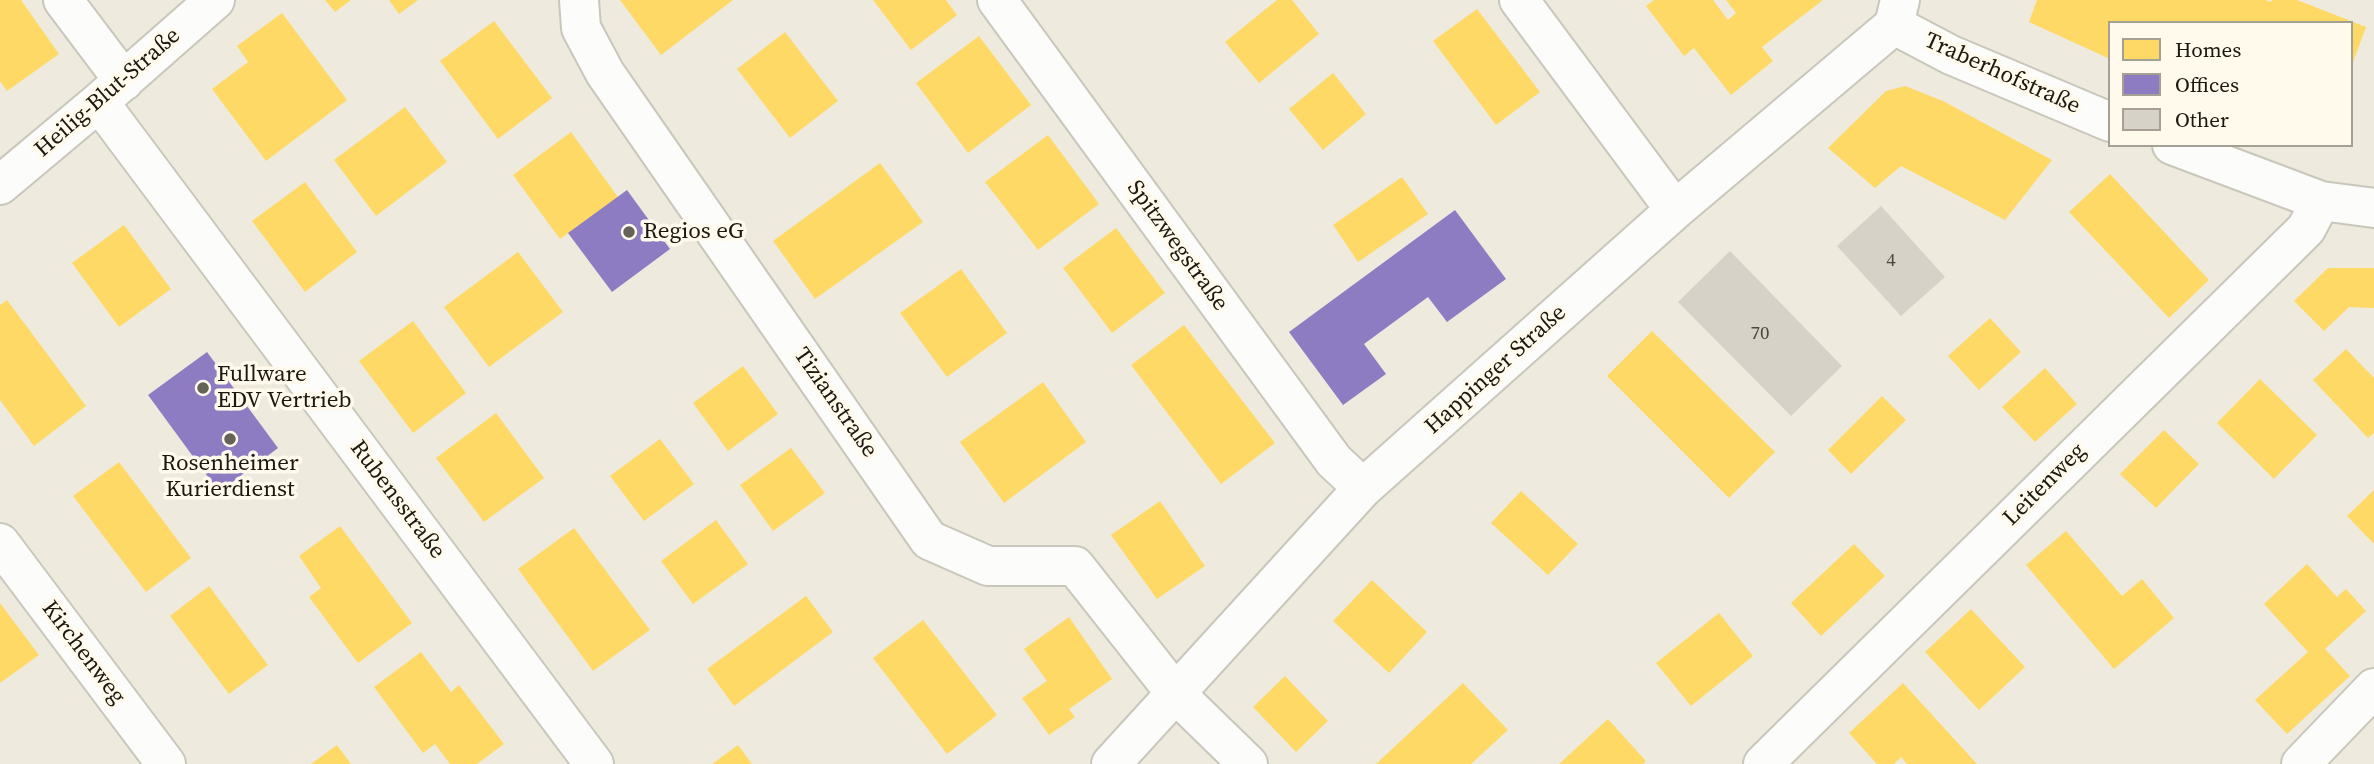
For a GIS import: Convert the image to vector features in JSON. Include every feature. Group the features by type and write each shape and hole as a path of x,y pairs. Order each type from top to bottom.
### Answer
{"street":[{"name":"Rubensstraße","path":"63,0 111,91 594,764"},
{"name":"Heilig-Blut-Straße","path":"0,185 215,0"},
{"name":"Tizianstraße","path":"579,0 581,28 605,73 929,540 988,566 1075,566 1176,694"},
{"name":"Spitzwegstraße","path":"997,0 1334,461 1363,488"},
{"path":"1519,0 1675,210"},
{"name":"Happinger Straße","path":"1111,764 1363,488 1897,12"},
{"name":"Traberhofstraße","path":"1897,12 1951,55 2108,121"},
{"path":"2177,147 2320,201 2374,208"},
{"name":"Leitenweg","path":"1763,764 2305,229 2320,201"},
{"name":"Kirchenweg","path":"0,543 166,764"},
{"path":"2301,764 2374,688"},
{"path":"1176,694 1248,764"}],"building: Homes":[{"path":"0,0 21,0 59,54 7,91 0,81"},
{"path":"325,0 351,0 335,12"},
{"path":"389,0 418,0 399,14"},
{"path":"620,0 733,0 661,55"},
{"path":"873,0 946,0 957,15 911,50"},
{"path":"1277,0 1292,0 1319,34 1259,83 1225,42"},
{"path":"1654,0 1713,0 1728,20 1736,13 1726,0 1823,0 1762,47 1773,61 1731,95 1694,48 1684,56 1646,6"},
{"path":"2037,0 2297,0 2351,21 2108,21 2108,58 2029,22"},
{"path":"1477,9 1540,92 1496,125 1433,41"},
{"path":"282,13 347,100 266,161 212,89 248,62 237,46"},
{"path":"494,21 552,98 498,139 440,61"},
{"path":"2353,22 2366,27 2353,62"},
{"path":"785,32 838,101 790,138 737,69"},
{"path":"979,36 1031,105 968,153 916,83"},
{"path":"1333,73 1366,114 1323,150 1289,109"},
{"path":"1905,86 1943,101 2052,160 2005,220 1901,166 1875,188 1828,148 1886,91"},
{"path":"405,107 447,162 376,216 334,160"},
{"path":"571,132 618,197 560,239 513,175"},
{"path":"1048,135 1099,204 1038,250 985,182"},
{"path":"880,163 923,222 815,299 773,241"},
{"path":"2110,174 2209,280 2169,318 2069,212"},
{"path":"1402,177 1428,214 1358,262 1333,225"},
{"path":"305,182 357,252 305,292 252,221"},
{"path":"124,225 171,289 119,327 72,263"},
{"path":"1116,228 1165,293 1112,333 1063,268"},
{"path":"518,252 563,312 489,367 444,307"},
{"path":"2328,268 2374,268 2374,308 2349,307 2324,331 2294,301"},
{"path":"961,269 1007,333 947,377 900,313"},
{"path":"7,300 86,406 34,446 0,400 0,305"},
{"path":"1990,318 2021,352 1979,390 1948,356"},
{"path":"413,321 466,393 413,433 359,361"},
{"path":"1184,325 1275,443 1221,484 1131,365"},
{"path":"1652,331 1775,452 1729,498 1607,376"},
{"path":"2346,349 2374,378 2374,433 2368,438 2313,380"},
{"path":"743,366 778,414 728,451 693,403"},
{"path":"2045,368 2077,404 2035,442 2002,407"},
{"path":"2260,379 2317,435 2274,479 2217,423"},
{"path":"1043,382 1086,442 1004,503 960,442"},
{"path":"1882,396 1906,420 1851,474 1828,450"},
{"path":"496,413 544,478 484,522 436,458"},
{"path":"2164,430 2199,464 2156,508 2120,474"},
{"path":"660,439 694,484 644,521 610,476"},
{"path":"791,448 825,493 773,531 740,485"},
{"path":"119,462 191,558 146,592 73,496"},
{"path":"2374,490 2374,544 2347,516"},
{"path":"1521,491 1578,544 1548,575 1491,523"},
{"path":"1160,501 1205,566 1157,599 1111,535"},
{"path":"716,520 748,564 693,604 661,561"},
{"path":"340,526 412,623 358,663 309,597 321,588 299,556"},
{"path":"574,528 650,630 593,671 518,569"},
{"path":"2066,531 2122,596 2142,579 2174,618 2114,669 2026,565"},
{"path":"1854,544 1885,576 1821,636 1791,603"},
{"path":"2307,564 2337,597 2346,589 2366,611 2325,649 2350,676 2287,734 2255,700 2308,652 2264,604"},
{"path":"1372,580 1427,632 1389,673 1333,621"},
{"path":"209,586 268,665 229,694 170,616"},
{"path":"806,596 833,632 734,706 707,669"},
{"path":"0,603 39,655 0,683"},
{"path":"1971,609 2025,667 1979,710 1925,652"},
{"path":"1719,613 1753,656 1691,706 1656,663"},
{"path":"1069,617 1112,679 1069,709 1075,717 1049,735 1022,698 1047,681 1024,649"},
{"path":"923,620 997,715 947,754 873,658"},
{"path":"421,652 451,692 459,685 504,744 477,764 450,764 435,744 423,753 374,687"},
{"path":"1285,676 1328,721 1296,752 1253,707"},
{"path":"1463,683 1508,730 1471,764 1376,764"},
{"path":"1903,683 1977,764 1907,764 1901,757 1894,764 1877,764 1849,733"},
{"path":"1608,719 1646,761 1643,764 1559,764"},
{"path":"337,745 351,764 311,764"},
{"path":"738,745 752,764 712,764"}],"building: Offices":[{"path":"627,190 670,249 612,292 568,233"},
{"path":"1455,210 1506,279 1447,322 1428,297 1364,344 1386,374 1343,405 1289,332"},
{"path":"207,352 278,448 219,492 148,395"}],"building: Other":[{"path":"1881,206 1945,277 1901,316 1837,246"},
{"path":"1730,251 1842,366 1791,416 1678,302"}],"place":[{"name":"Regios eG","path":"629,232"},
{"name":"Fullware EDV Vertrieb","path":"203,388"},
{"name":"Rosenheimer Kurierdienst","path":"230,439"}]}
